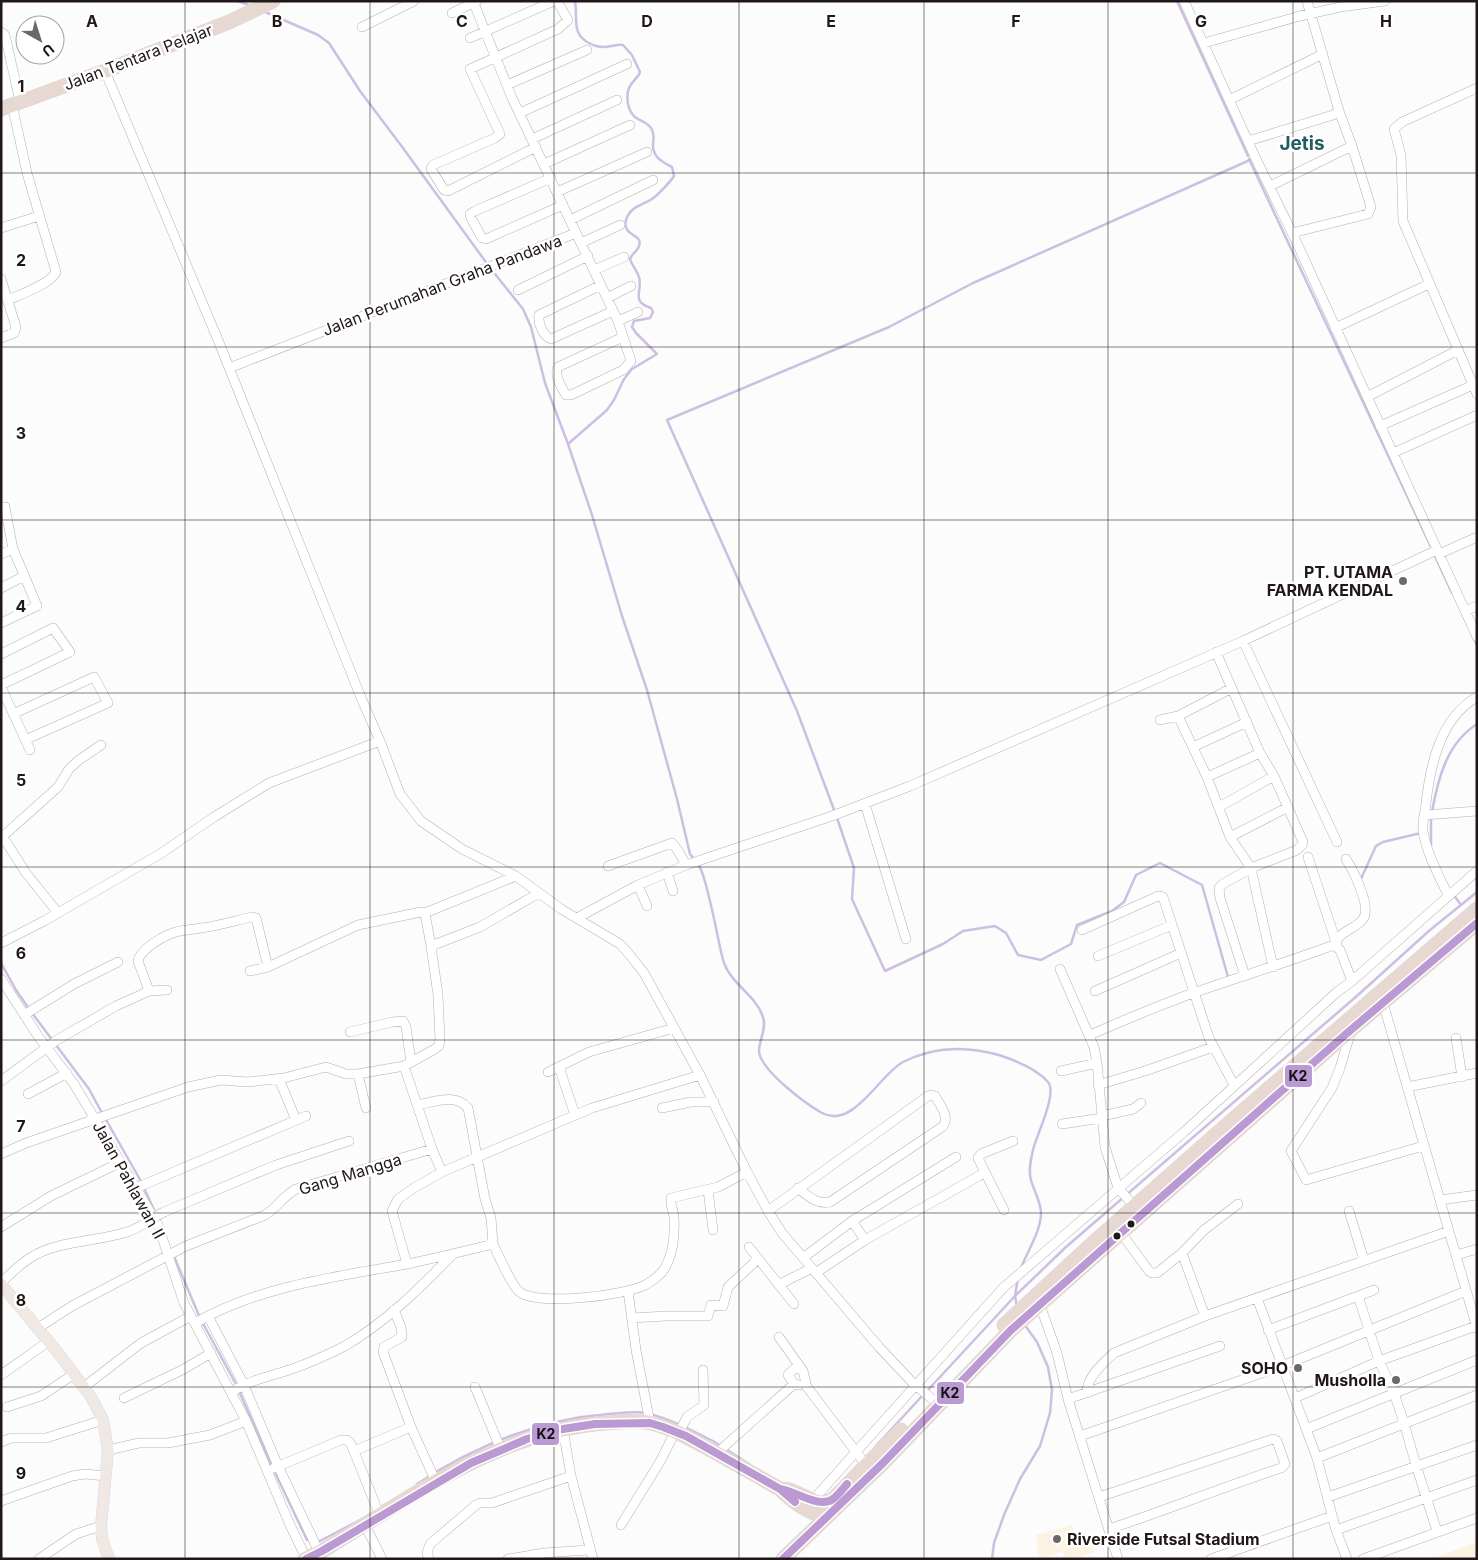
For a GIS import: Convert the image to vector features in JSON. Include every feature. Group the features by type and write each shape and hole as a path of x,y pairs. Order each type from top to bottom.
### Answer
{"highway":[{"name":"Jalan Tentara Pelajar","path":"11,105 105,71 269,3"},
{"path":"1035,1305 1133,1205 1477,909"},
{"path":"314,1554 364,1525 378,1512 433,1477 471,1463 499,1444 527,1439 563,1429 595,1424 649,1421 678,1432 719,1452 780,1488 790,1490 819,1503 832,1500 861,1458 925,1393 1121,1233 1383,1002 1477,923"},
{"path":"783,1559 883,1463 1010,1325"},
{"path":"780,1488 786,1496 811,1512 826,1517"}],"main road":[{"path":"1,1283 84,1387 103,1420 108,1450 100,1526 109,1559"}],"street":[{"path":"362,27 414,1"},
{"path":"470,38 555,1 568,20 558,29 470,69 500,134 495,138 433,165 431,169 444,190 448,191 617,100"},
{"path":"1184,1 1394,453 1477,637"},
{"path":"1292,233 1368,214 1371,207 1339,111 1307,1"},
{"path":"1204,43 1311,13 1385,1"},
{"path":"452,13 474,2 520,113 576,233"},
{"path":"1,32 5,35 11,105 27,173 56,272 56,275 31,290 8,300"},
{"path":"508,85 587,50"},
{"path":"1229,100 1323,54"},
{"path":"520,113 627,64"},
{"path":"105,71 229,368 358,691 380,740 400,794 421,821 462,849 516,876 561,909 620,944 629,954 644,974 700,1075 747,1172 768,1212 782,1233 879,1347 925,1393"},
{"path":"1380,426 1475,389 1403,221 1401,155 1394,129 1402,122 1477,88"},
{"path":"1248,141 1333,115 1339,111"},
{"path":"544,164 630,125"},
{"path":"1270,186 1352,146"},
{"path":"557,192 647,152"},
{"path":"550,178 475,211 470,214 471,218 482,238 486,240 564,206"},
{"path":"570,220 653,180"},
{"path":"1,228 39,216"},
{"path":"581,243 620,225"},
{"name":"Jalan Perumahan Graha Pandawa","path":"229,368 576,233 618,321 631,361 619,372 571,395 566,395 556,372 558,367 623,337"},
{"path":"518,290 588,256"},
{"path":"594,270 624,257"},
{"path":"1,279 16,330 14,333 1,338"},
{"path":"1335,328 1429,284"},
{"path":"601,285 539,315 540,324 545,336 551,340 613,311"},
{"path":"607,298 631,286"},
{"path":"618,321 638,312"},
{"path":"1367,397 1458,350"},
{"path":"1394,453 1477,416"},
{"path":"1,508 5,507 13,549 37,606 1,623"},
{"path":"577,918 638,885 693,862 865,804 910,786 1243,641 1438,552 1477,537"},
{"path":"1,554 13,549"},
{"path":"1,588 24,576"},
{"path":"1465,611 1477,606"},
{"path":"1,654 53,628 70,652 1,686 30,750"},
{"path":"1243,641 1337,842"},
{"path":"1216,652 1260,753 1274,776 1302,839 1302,845 1298,850 1251,868 1219,888 1245,976"},
{"path":"13,714 94,677 108,703 25,740"},
{"path":"1160,720 1178,716 1232,688"},
{"path":"1451,892 1428,855 1423,828 1433,761 1442,739 1458,712 1477,697"},
{"path":"1178,716 1206,776 1230,837 1251,868 1273,967"},
{"path":"1193,747 1247,722"},
{"path":"1,943 58,913 160,854 214,817 268,784 380,740"},
{"path":"58,913 26,873 2,837 58,787 69,769 101,745"},
{"path":"1206,776 1260,753"},
{"path":"1219,807 1274,776"},
{"path":"865,804 906,939"},
{"path":"1230,837 1288,807"},
{"path":"1426,814 1477,811"},
{"path":"608,866 672,843 693,862"},
{"path":"1308,857 1352,981"},
{"path":"1338,946 1340,936 1365,916 1364,901 1356,875 1346,859"},
{"path":"812,1501 861,1458 925,1393 1013,1279 1119,1190 1337,992 1477,871"},
{"path":"668,872 673,891"},
{"path":"250,971 268,967 358,925 421,912 425,913 516,876"},
{"path":"638,885 647,906"},
{"path":"430,946 480,927 539,893"},
{"path":"1082,930 1161,896 1164,900 1213,1047 1234,1085"},
{"path":"1,1154 26,1143 188,1087 221,1080 248,1082 279,1079 326,1067 346,1074 358,1074 407,1064 435,1049 439,1046 440,1040 438,995 425,913"},
{"path":"149,991 138,961 139,958 162,938 177,931 203,928 251,917 256,918 268,967"},
{"path":"1098,956 1172,924"},
{"path":"1090,1035 1194,993 1331,946 1338,946"},
{"path":"1095,991 1181,953"},
{"path":"26,1014 74,984 118,962"},
{"path":"1060,969 1090,1035 1097,1063 1105,1147 1119,1190 1133,1205"},
{"name":"Jalan Pahlawan II","path":"1,979 26,1014 52,1044 67,1073 137,1188 162,1236 184,1303 199,1319 211,1353 238,1389 246,1421 273,1468 286,1516 314,1554"},
{"path":"1,1081 52,1044 116,1006 149,991 167,990"},
{"path":"1295,1398 1379,1361 1476,1327 1474,1311 1466,1291 1423,1146 1383,1002"},
{"path":"350,1032 403,1021 406,1027 407,1064 432,1149 442,1172"},
{"path":"548,1072 589,1052 674,1028"},
{"path":"1352,1029 1332,1088 1291,1151 1306,1180 1423,1146"},
{"path":"1456,1038 1462,1077"},
{"path":"1098,1085 1213,1047"},
{"path":"1061,1071 1097,1063"},
{"path":"559,1067 575,1115"},
{"path":"28,1094 67,1073"},
{"path":"1407,1088 1477,1073"},
{"path":"358,1074 366,1108"},
{"path":"407,1264 394,1218 394,1206 398,1199 414,1188 442,1172 592,1108 700,1075"},
{"path":"279,1079 296,1120"},
{"path":"768,1212 798,1188 928,1096 934,1096 945,1114 946,1121 942,1127 830,1202 821,1203 815,1201 798,1188"},
{"path":"418,1105 450,1099 459,1100 468,1108 485,1199 491,1218 493,1244 520,1292 531,1297 557,1300 628,1291 644,1285 656,1278 664,1268 671,1253 675,1232 671,1198 718,1187 747,1172"},
{"path":"662,1108 691,1102 714,1102"},
{"path":"1062,1124 1102,1117 1133,1108 1141,1103"},
{"path":"137,1188 306,1116"},
{"path":"1,1283 31,1257 67,1244 125,1233 136,1229 164,1212 276,1165 349,1141"},
{"path":"1004,1210 978,1160 979,1156 1013,1142"},
{"name":"Gang Mangga","path":"38,1328 72,1306 186,1246 265,1215 288,1193 296,1189 432,1149"},
{"path":"803,1258 852,1221 956,1157"},
{"path":"1,1227 51,1196 121,1162"},
{"path":"784,1282 815,1270 984,1173"},
{"path":"708,1190 713,1230"},
{"path":"1440,1200 1477,1195"},
{"path":"1121,1233 1152,1274 1161,1270 1182,1253 1204,1230 1238,1204"},
{"path":"1349,1211 1364,1260"},
{"path":"852,1221 865,1240"},
{"path":"1087,1393 1088,1383 1105,1361 1114,1353 1205,1316 1449,1231"},
{"path":"84,1387 141,1343 264,1293 407,1264 493,1244"},
{"path":"749,1247 794,1304"},
{"path":"1456,1255 1477,1249"},
{"path":"1182,1253 1205,1316"},
{"path":"238,1389 262,1378 294,1368 344,1346 412,1296 452,1254"},
{"path":"632,1318 708,1316 711,1305 722,1306 728,1287 758,1259"},
{"path":"1268,1330 1374,1290"},
{"path":"628,1291 649,1421"},
{"path":"1080,1436 1282,1366 1466,1291"},
{"path":"1358,1296 1379,1361 1394,1393 1438,1531"},
{"path":"1257,1298 1317,1458 1336,1530 1347,1559"},
{"path":"1035,1305 1057,1353 1068,1399 1118,1559"},
{"path":"394,1310 401,1327 402,1337 384,1347 383,1352 411,1427 433,1477"},
{"path":"199,1319 238,1389 314,1554"},
{"path":"779,1336 800,1368 804,1371 807,1387 861,1458"},
{"path":"1,1374 49,1341"},
{"path":"1068,1399 1220,1346"},
{"path":"124,1398 184,1370 211,1353"},
{"path":"1306,1429 1477,1360"},
{"path":"800,1368 794,1369 788,1375 794,1384 807,1387"},
{"path":"621,1525 687,1417 704,1405 703,1370"},
{"path":"7,1407 41,1396 74,1374"},
{"path":"719,1452 794,1384"},
{"path":"475,1387 499,1444"},
{"path":"1317,1458 1477,1395"},
{"path":"1,1442 11,1438 46,1438 103,1420"},
{"path":"108,1450 139,1443 168,1443 210,1435 246,1421"},
{"path":"354,1451 411,1427"},
{"path":"508,1559 544,1553 591,1554 563,1429"},
{"path":"273,1468 344,1439 349,1442 354,1451 378,1512"},
{"path":"1099,1497 1273,1439 1277,1441 1283,1457 1285,1464 1281,1468 1231,1484 1179,1505 1109,1529"},
{"path":"1328,1497 1477,1445"},
{"path":"1,1501 72,1476 85,1474 106,1476"},
{"path":"429,1559 427,1553 430,1544 476,1505 492,1503 572,1476"},
{"path":"1336,1530 1477,1480"},
{"path":"1211,1559 1332,1516"},
{"path":"1363,1559 1477,1518"},
{"path":"364,1525 382,1559"},
{"path":"39,1559 76,1534 100,1526"}],"shaded area":[{"name":"Riverside Futsal Stadium","path":"1072,1525 1079,1544 1092,1543 1094,1552 1073,1559 1066,1559 1062,1552 1039,1559 1036,1535"},
{"path":"1477,1542 1477,1559 1432,1559"}],"waterway":[{"path":"238,1 251,6"},
{"path":"568,444 607,410 624,379 632,369 657,354 632,327 634,321 650,318 653,312 651,308 639,299 639,277 630,259 640,242 629,232 625,223 632,210 655,197 674,176 672,167 659,159 653,149 651,127 635,117 629,107 627,99 629,88 640,72 632,55 623,45 598,47 583,39 577,30 575,1"},
{"path":"1177,1 1248,156"},
{"path":"263,11 318,35 329,43 360,91 488,265"},
{"path":"1249,159 1432,549"},
{"path":"1231,977 1228,977 1202,885 1160,863 1136,875 1124,902 1112,911 1077,925 1071,944 1041,960 1018,955 1006,933 995,926 963,931 943,944 885,971 852,899 854,868 797,711 667,420 889,327 973,283 1250,160"},
{"path":"491,269 523,309 531,327 545,383 592,515 622,616 647,690 690,854 695,860"},
{"path":"1434,554 1452,593"},
{"path":"1474,639 1477,645"},
{"path":"1432,812 1441,774 1451,751 1458,741 1477,724"},
{"path":"1431,817 1431,846"},
{"path":"1360,881 1376,846 1383,842 1421,833"},
{"path":"698,864 706,885 724,963 732,978 755,1002 763,1017 764,1025 759,1047 761,1059 775,1077 815,1109 833,1116 844,1114 865,1098 894,1068 915,1057 939,1050 963,1049 999,1055 1032,1070 1048,1082 1050,1088 1048,1105 1033,1150 1030,1168 1030,1176 1038,1200 1041,1219 1037,1233 1021,1268"},
{"path":"927,1391 1015,1296 1066,1247 1358,995 1430,930 1477,892"},
{"path":"1453,894 1461,905"},
{"path":"1,963 29,1009"},
{"path":"32,1013 89,1089 102,1113"},
{"path":"105,1118 142,1183"},
{"path":"144,1188 154,1210"},
{"path":"173,1254 200,1318 237,1386"},
{"path":"1017,1307 1015,1296 1018,1278"},
{"path":"992,1559 994,1543 1004,1515 1020,1479 1040,1446 1050,1413 1052,1390 1048,1367 1037,1342 1024,1324"},
{"path":"239,1391 307,1540"},
{"path":"876,1446 923,1395"},
{"path":"417,1484 485,1446 533,1428 558,1422 583,1417 638,1412 664,1418 680,1425"},
{"path":"685,1427 713,1441 749,1464"},
{"path":"318,1542 362,1519"}],"transit line":[{"name":"K2","path":"783,1559 883,1463 1011,1330 1346,1034 1477,923"},
{"name":"K2","path":"306,1559 471,1463 527,1439 563,1429 595,1424 650,1423 663,1427 686,1436 780,1489 795,1502"},
{"name":"K2","path":"780,1489 814,1501 827,1502 833,1499 847,1484"}],"place":[{"name":"PT. UTAMA FARMA KENDAL","path":"1403,581"},
{"name":"SOHO","path":"1298,1368"},
{"name":"Musholla","path":"1396,1380"},
{"name":"Riverside Futsal Stadium","path":"1057,1539"}],"district":[{"name":"Jetis","path":"1302,143"}]}
